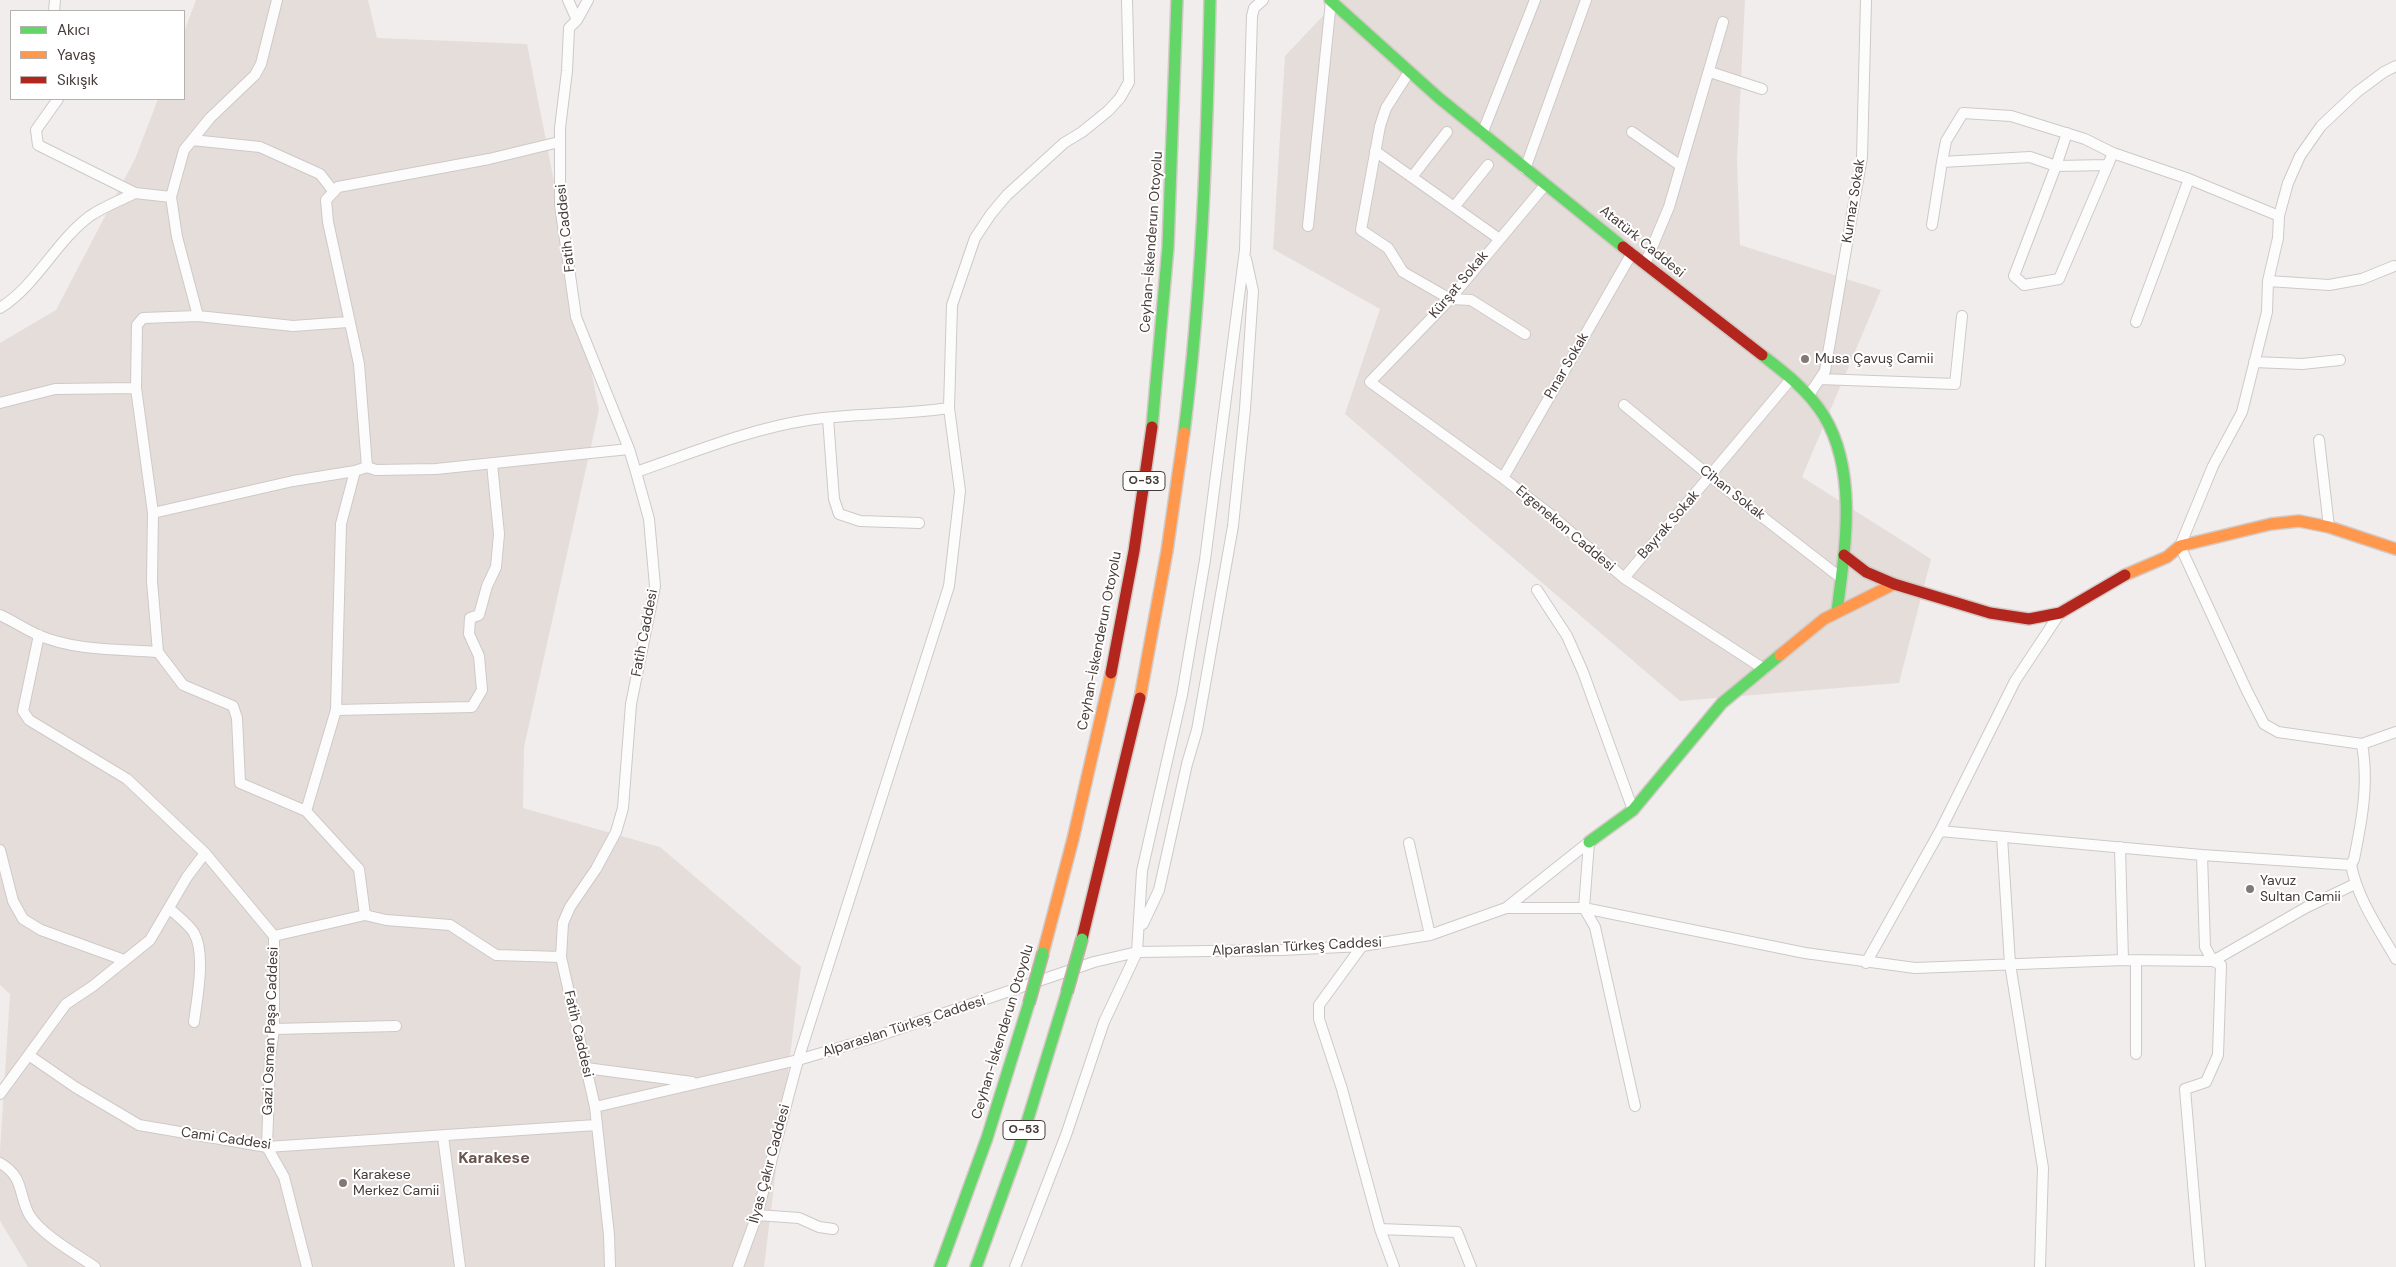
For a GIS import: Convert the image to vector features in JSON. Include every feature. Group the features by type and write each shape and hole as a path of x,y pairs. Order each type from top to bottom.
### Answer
{"main road":[{"name":"Ceyhan-İskenderun Otoyolu","path":"940,1267 987,1138 1043,953 1074,841 1095,749 1123,609 1143,492 1158,362 1170,223 1177,0"},
{"name":"O-53","path":"976,1267 1019,1148 1082,939 1127,756 1156,615 1176,497 1191,365 1203,225 1210,0"},
{"name":"Atatürk Caddesi","path":"1330,0 1409,72 1482,134 1644,264 1792,379 1809,395 1825,417 1836,439 1843,464 1844,556 1837,611"},
{"path":"1844,556 1866,572 1894,584 1990,613 2029,619 2060,613 2117,578 2167,557 2180,546 2271,524 2300,521 2329,527 2396,549"},
{"path":"1589,842 1633,810 1722,703 1837,611 1894,584"}],"street":[{"path":"198,316 177,237 171,197 184,150 210,118 255,76 261,64 277,0"},
{"path":"568,0 577,20"},
{"name":"Fatih Caddesi","path":"588,0 577,20 569,28 567,71 559,142 560,205 576,316 629,449 636,472 649,520 655,586 631,704 623,808 612,839 596,869 566,915 560,941 560,957 595,1107 609,1235 610,1267"},
{"name":"İlyas Çakır Caddesi","path":"738,1267 757,1215 798,1060 949,586 960,491 949,408 952,305 975,238 1006,195 1064,143 1082,132 1108,111 1120,98 1128,82 1127,0"},
{"path":"1015,1267 1066,1134 1104,1022 1137,952 1142,871 1182,695 1205,560 1245,250 1252,16 1254,8 1263,0"},
{"path":"1308,226 1330,0"},
{"path":"1482,134 1535,0"},
{"path":"1525,169 1586,0"},
{"name":"Kurnaz Sokak","path":"1809,395 1825,371 1862,158 1866,0"},
{"path":"1644,264 1669,207 1710,72 1723,22"},
{"path":"2396,66 2384,72 2357,92 2321,126 2300,156 2288,184 2279,216 2278,238 2268,281 2266,312 2242,412 2213,466 2180,546 2246,691 2264,724 2278,732 2362,744 2396,732"},
{"path":"1409,72 1386,108 1380,126 1361,230 1388,248 1403,272 1450,299 1471,300 1525,334"},
{"path":"1710,72 1762,89"},
{"path":"57,100 36,130 38,145 135,193 171,197"},
{"path":"1932,225 1946,141 1963,113 2011,116 2067,133 2085,139 2113,153 2189,179 2279,216"},
{"path":"1412,177 1447,132"},
{"path":"1632,132 1681,166"},
{"path":"2067,133 2014,276 2024,285 2059,279 2113,153"},
{"path":"192,140 260,147 320,174 334,192"},
{"path":"367,467 358,364 328,222 326,200 338,187 479,161 559,142"},
{"path":"1376,150 1498,238"},
{"path":"1942,162 2030,157 2056,166 2108,165"},
{"path":"1454,207 1488,166"},
{"path":"2136,322 2189,179"},
{"name":"Kürşat Sokak","path":"1370,382 1450,299 1498,238 1546,184"},
{"path":"0,308 24,290 68,238 90,216 135,193"},
{"path":"1139,932 1159,890 1187,764 1197,730 1231,535 1245,409 1253,290 1245,250"},
{"name":"Pınar Sokak","path":"1502,478 1632,253"},
{"path":"2268,281 2330,285 2362,279 2394,266"},
{"path":"348,322 293,326 198,316 143,318 137,325 136,388 153,513 152,581 158,652 184,685 233,706 238,718 240,783 306,811 359,869 365,915"},
{"path":"1820,379 1955,384 1962,316"},
{"path":"2254,362 2302,364 2340,360"},
{"name":"Bayrak Sokak","path":"1624,578 1792,379"},
{"name":"Ergenekon Caddesi","path":"1370,382 1551,515 1624,578 1764,669"},
{"path":"0,404 55,389 136,388"},
{"name":"Cihan Sokak","path":"1624,405 1711,477 1841,578"},
{"path":"636,472 742,436 807,420 949,408"},
{"path":"828,418 834,499 839,514 860,521 919,523"},
{"path":"2319,440 2329,527"},
{"path":"153,513 293,481 355,471 367,467 376,470 436,470 629,449"},
{"path":"336,710 472,707 482,690 480,656 469,634 470,618 479,614 487,586 496,567 499,534 492,464"},
{"path":"306,811 336,710 341,524 355,471"},
{"path":"1537,590 1566,636 1583,672 1633,810"},
{"path":"1866,963 1940,832 2016,680 2060,613"},
{"path":"0,615 39,635 102,650 158,652"},
{"name":"Gazi Osman Paşa Caddesi","path":"39,635 23,711 29,720 127,780 205,853 274,936 274,1029 270,1058 267,1147"},
{"path":"2362,744 2366,765 2363,811 2354,859 2351,865 2355,884 2363,902 2396,959"},
{"path":"1940,832 2351,865"},
{"path":"2002,837 2010,964 2042,1168 2040,1267"},
{"path":"1506,908 1589,842"},
{"path":"1589,842 1584,908 1595,926 1635,1106"},
{"path":"1409,843 1430,935"},
{"path":"2120,847 2123,960"},
{"path":"0,850 13,901 23,919 41,930 124,960"},
{"path":"0,1094 30,1056 66,1004 94,986 150,940 187,877 205,853"},
{"path":"2200,1267 2185,1089 2206,1082 2218,1055 2221,965 2213,960 2205,947 2202,854"},
{"path":"1506,908 1584,908 1805,953 1866,963 1915,968 2123,960 2213,960 2307,906 2355,884"},
{"path":"169,908 194,932 198,944 200,967 194,1022"},
{"name":"Alparaslan Türkeş Caddesi","path":"595,1107 798,1060 872,1038 1094,962 1137,952 1282,950 1362,946 1430,935 1506,908"},
{"path":"274,936 365,915 386,920 450,925 496,955 560,957"},
{"path":"1362,946 1319,1005 1319,1019 1342,1090 1380,1230 1394,1267"},
{"path":"2136,961 2136,1054"},
{"path":"274,1029 396,1026"},
{"name":"Cami Caddesi","path":"30,1056 75,1087 139,1125 267,1147 596,1125"},
{"path":"586,1068 701,1083"},
{"path":"443,1136 460,1267"},
{"path":"267,1147 284,1177 307,1267"},
{"path":"0,1163 8,1167 20,1182 30,1215 52,1236 95,1267"},
{"path":"757,1215 799,1218 819,1227 833,1229"},
{"path":"1380,1230 1457,1232 1471,1267"}],"shaded area":[{"path":"196,0 368,0 377,38 527,44 599,410 524,747 523,808 660,847 801,967 764,1267 28,1267 0,1221 0,1151 10,994 0,985 0,343 56,310 135,159 158,100 185,100 185,29"},
{"path":"1338,0 1745,0 1737,161 1740,245 1881,290 1802,477 1931,559 1899,683 1680,701 1345,414 1380,309 1273,249 1285,56"}],"traffic: fast":[{"path":"1152,427 1168,247 1177,0"},
{"path":"1184,433 1203,217 1210,0"},
{"path":"1330,0 1439,98 1623,247"},
{"path":"1762,355 1811,398 1824,416 1835,438 1842,462 1846,512 1843,563 1837,611"},
{"path":"1589,842 1633,810 1722,703 1780,655"},
{"path":"1067,992 1082,939"},
{"path":"1029,1003 1043,953"},
{"path":"976,1267 1019,1148 1067,992"},
{"path":"940,1267 987,1138 1029,1003"}],"traffic: slow":[{"path":"1140,698 1167,551 1184,433"},
{"path":"2125,575 2167,557 2180,546 2271,524 2299,521 2329,527 2396,549"},
{"path":"1780,655 1824,619 1894,584"},
{"path":"1043,953 1073,839 1111,673"}],"traffic: jam":[{"path":"1623,247 1762,355"},
{"path":"1111,673 1134,551 1152,427"},
{"path":"1844,555 1866,572 1894,584 1990,613 2029,619 2060,613 2125,575"},
{"path":"1082,939 1140,698"}],"place":[{"name":"Musa Çavuş Camii","path":"1805,359"},
{"name":"Yavuz Sultan Camii","path":"2250,889"},
{"name":"Karakese Merkez Camii","path":"343,1183"}],"district":[{"name":"Karakese","path":"494,1159"}]}
